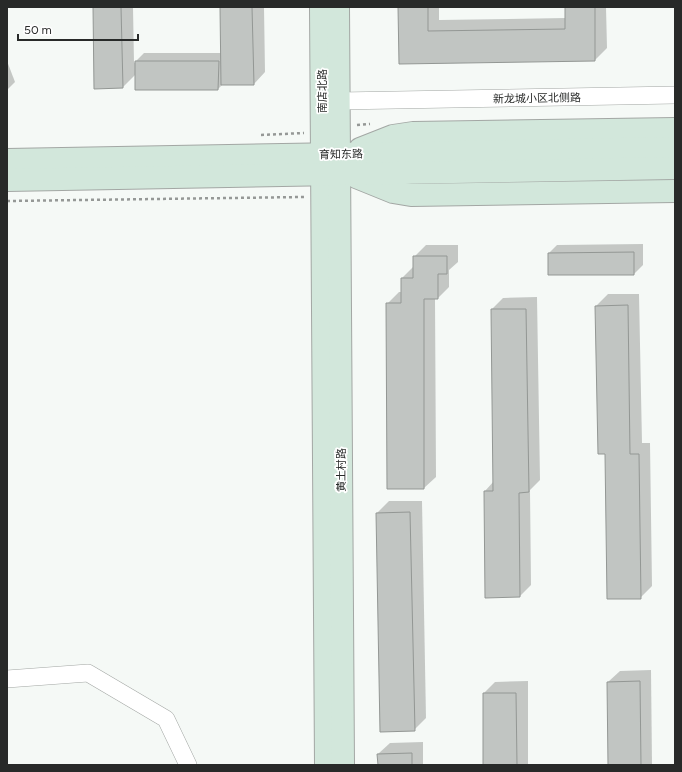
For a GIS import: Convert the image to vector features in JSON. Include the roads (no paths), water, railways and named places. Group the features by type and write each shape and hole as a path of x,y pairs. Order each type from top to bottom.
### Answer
{"main road":[{"name":"南店北路","path":"321,7 331,164"},
{"name":"南店北路","path":"331,164 339,100 338,7"},
{"path":"331,164 351,152 402,133 675,128"},
{"name":"育知东路","path":"7,180 675,148"},
{"name":"育知东路","path":"7,160 675,168"},
{"path":"331,164 393,192 411,195 675,191"},
{"name":"黄土村路","path":"326,765 331,164"},
{"name":"黄土村路","path":"331,164 343,765"}],"street":[{"name":"新龙城小区北侧路","path":"339,100 675,96"},
{"path":"7,679 88,673 166,719 188,765"}]}
